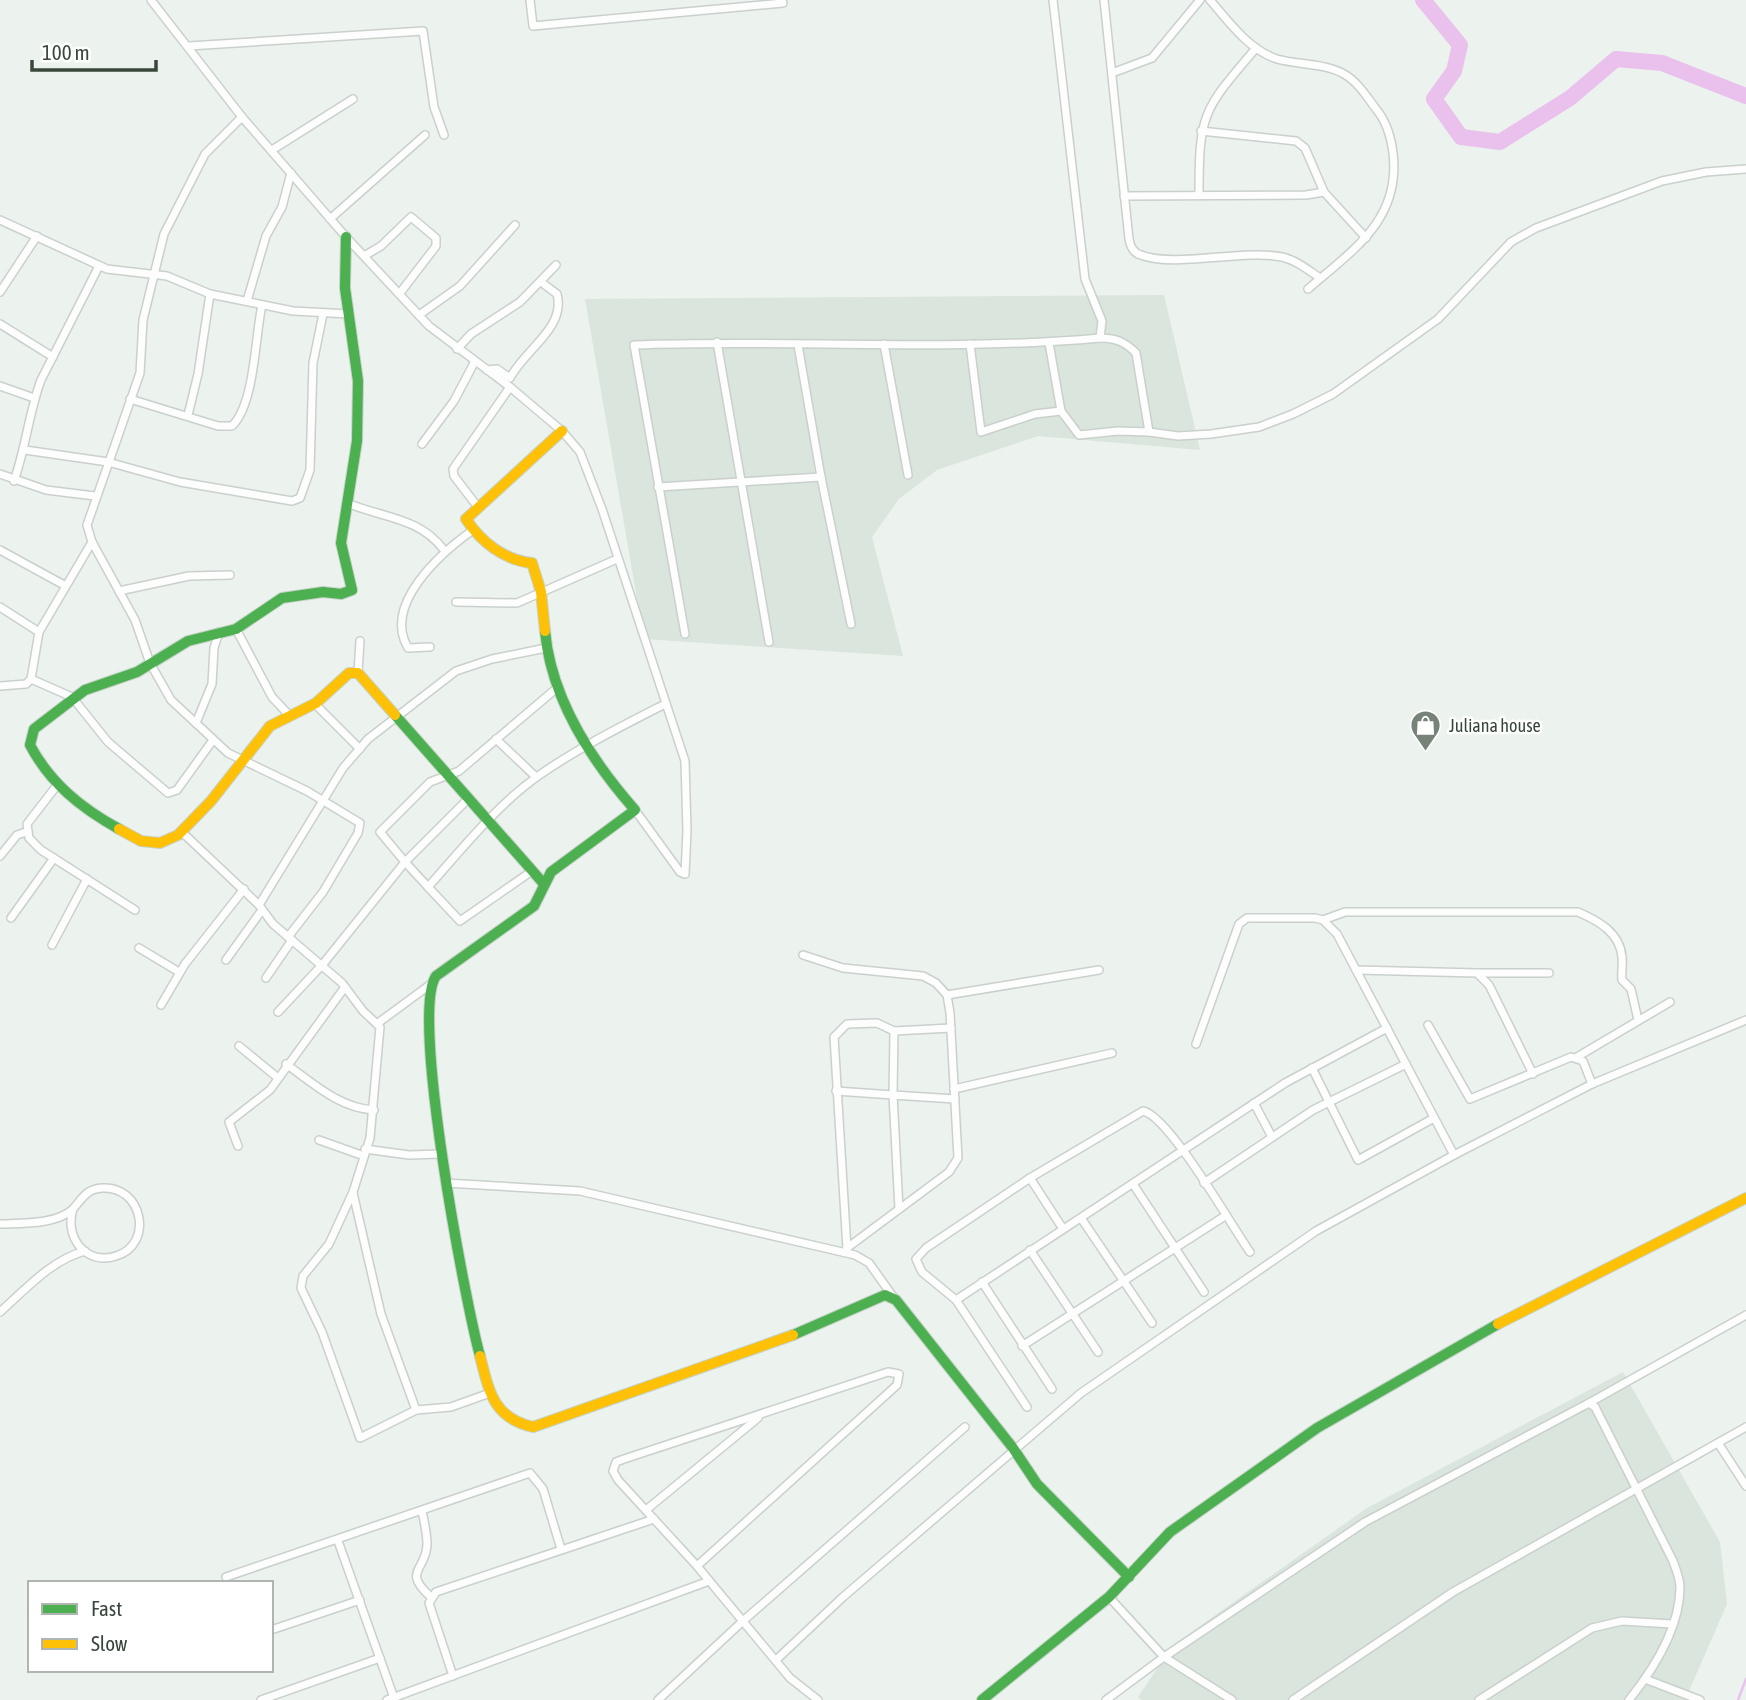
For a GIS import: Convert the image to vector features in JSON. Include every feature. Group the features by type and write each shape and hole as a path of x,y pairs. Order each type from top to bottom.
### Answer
{"street":[{"path":"151,0 242,117 346,237 419,315 474,363 510,387 562,431 580,452 685,761 685,874 680,872 635,810 604,775 586,746 548,663 541,592 532,563 520,563 473,530 466,519 562,431"},
{"path":"530,0 533,26 783,3"},
{"path":"1053,0 1085,279 1102,321 1100,338"},
{"path":"1104,0 1130,245 1141,255 1159,258 1267,255 1285,258 1320,278"},
{"path":"1112,73 1152,58 1200,0"},
{"path":"1210,0 1256,48 1277,59 1344,74 1355,83 1385,120 1395,174 1392,192 1382,214 1366,238 1308,289"},
{"path":"188,46 424,31 434,107 444,135"},
{"path":"1199,195 1201,131 1215,97 1256,48"},
{"path":"272,150 353,99"},
{"path":"242,117 213,144 194,172 164,234 144,320 140,373 87,525 92,542 135,620 150,663 171,700 238,760 356,818 360,828 323,892 266,978"},
{"path":"1201,131 1296,141 1305,148 1324,192 1366,238"},
{"path":"330,219 425,135"},
{"path":"1049,343 1061,411 1079,435 1118,431 1178,436 1259,427 1333,394 1438,318 1511,242 1536,228 1662,181 1706,172 1746,169"},
{"path":"247,301 266,236 282,206 291,173"},
{"path":"1124,196 1307,195 1324,192"},
{"path":"364,257 381,246 411,217 436,238 436,246 400,293"},
{"path":"0,220 99,266 130,274 155,274 210,294 262,305 323,314 349,314"},
{"path":"419,315 460,286 515,225"},
{"path":"0,292 37,236"},
{"path":"346,237 349,314 358,381 356,441 341,543 351,592 323,592 282,598 236,629 188,641 125,678 72,697 34,729 30,737 34,757 58,785 123,832 141,841 156,844 184,834 255,739 288,714 315,704 349,673 358,673"},
{"path":"457,349 471,334 511,309 556,265"},
{"path":"14,481 25,450 34,398 99,266"},
{"path":"486,370 497,369 510,379 526,353 557,321 560,310 558,294 541,282"},
{"path":"188,415 200,362 210,294"},
{"path":"130,399 218,426 232,426 238,421 247,393 262,305"},
{"path":"25,450 108,462 180,482 292,501 300,498 310,470 309,448 314,418 313,363 323,314"},
{"path":"0,324 53,357"},
{"path":"685,634 634,345 717,342 799,345 1049,343 1113,338 1127,344 1136,353 1149,432"},
{"path":"717,342 769,642"},
{"path":"884,344 908,475"},
{"path":"970,344 981,432 1035,414 1061,411"},
{"path":"799,345 821,477 851,624"},
{"path":"422,444 454,401 474,363"},
{"path":"0,386 34,398"},
{"path":"478,506 454,476 453,469 510,387"},
{"path":"0,474 14,481 60,493 95,496"},
{"path":"658,487 821,477"},
{"path":"348,503 399,517 435,539 444,550"},
{"path":"430,646 408,648 405,642 404,608 424,573 444,550 473,530"},
{"path":"0,685 26,684 31,679 39,632 64,585 92,542"},
{"path":"0,550 64,585"},
{"path":"456,602 517,603 617,559"},
{"path":"119,590 189,576 230,575"},
{"path":"0,607 39,632"},
{"path":"236,629 269,691 288,714"},
{"path":"196,723 212,684 214,648 219,632"},
{"path":"360,641 358,673 544,884"},
{"path":"226,960 261,908 323,800 360,748 456,671 492,659 546,648"},
{"path":"31,679 72,697 108,742 168,793 177,790 213,740"},
{"path":"531,871 460,921 380,832 430,782 449,776 558,687"},
{"path":"315,704 360,748"},
{"path":"428,887 487,822 536,777 586,746 665,704"},
{"path":"496,739 536,777"},
{"path":"0,856 18,835 26,832 33,814 58,785"},
{"path":"278,1012 323,964 405,862 468,799"},
{"path":"378,1023 431,984 436,976 534,906 543,893 544,884 551,872 635,810"},
{"path":"26,832 41,850 135,910"},
{"path":"184,834 290,938 323,964 345,986 363,1011 378,1023 382,1035 374,1110 353,1192 329,1244 303,1276 300,1288 322,1332 360,1438 416,1410 451,1407 489,1392"},
{"path":"11,918 54,858"},
{"path":"52,945 87,879"},
{"path":"161,1005 179,972 243,889"},
{"path":"1196,1044 1239,924 1247,918 1323,920 1345,912 1578,912 1602,925 1617,940 1622,956 1622,980 1631,989 1638,1020"},
{"path":"1323,920 1337,934 1454,1156"},
{"path":"139,948 179,972"},
{"path":"803,955 843,968 923,976 936,983 947,995 958,1158 955,1164 847,1251"},
{"path":"947,995 1100,970"},
{"path":"1356,970 1549,973"},
{"path":"1477,973 1489,985 1533,1074"},
{"path":"431,984 427,1007 446,1183 476,1342 489,1392 498,1409 509,1418 533,1427 813,1328 872,1299 886,1295 895,1300"},
{"path":"238,1146 229,1122 264,1094 278,1078 345,986"},
{"path":"1428,1025 1470,1100 1577,1057 1670,1002"},
{"path":"776,1660 1013,1448 1081,1393 1316,1231 1592,1084 1746,1020"},
{"path":"847,1251 834,1037 839,1028 847,1024 877,1023 894,1031 951,1028"},
{"path":"956,1300 1254,1103 1387,1028"},
{"path":"894,1031 899,1209"},
{"path":"239,1046 278,1078"},
{"path":"954,1089 1112,1053"},
{"path":"1577,1057 1583,1061 1592,1084"},
{"path":"286,1064 334,1098 356,1107 374,1110"},
{"path":"1204,1183 1328,1102 1406,1064"},
{"path":"1312,1068 1358,1160 1434,1118"},
{"path":"836,1091 955,1098"},
{"path":"1254,1103 1272,1137"},
{"path":"1027,1407 956,1300 922,1272 916,1259 926,1248 1030,1178 1143,1111 1155,1115 1183,1151 1250,1252"},
{"path":"319,1140 364,1153 441,1154"},
{"path":"1030,1178 1063,1229"},
{"path":"446,1183 580,1191 847,1251 869,1263 1041,1488 1129,1577"},
{"path":"1133,1184 1204,1292"},
{"path":"0,1224 54,1218 72,1209 88,1192 103,1188 126,1194 139,1213 140,1229 129,1249 107,1258 85,1251 71,1255 55,1265 0,1312"},
{"path":"353,1192 381,1314 416,1410"},
{"path":"982,1700 1109,1597 1152,1548 1170,1532 1317,1429 1411,1371 1561,1290 1746,1198"},
{"path":"72,1209 71,1232 85,1251"},
{"path":"1022,1346 1121,1280 1225,1216"},
{"path":"1081,1218 1152,1323"},
{"path":"1030,1250 1098,1352"},
{"path":"982,1282 1052,1390"},
{"path":"1107,1700 1164,1657 1365,1522 1589,1403 1746,1315"},
{"path":"696,1566 897,1385 899,1374 888,1372 616,1462 614,1471 618,1480 744,1620 790,1678 818,1700"},
{"path":"1589,1403 1595,1407 1673,1561 1681,1586 1672,1624 1645,1679 1629,1700"},
{"path":"646,1510 762,1415"},
{"path":"659,1700 744,1620 965,1427"},
{"path":"1293,1700 1453,1592 1746,1427"},
{"path":"1718,1443 1746,1486"},
{"path":"226,1577 338,1541 530,1473 543,1489 561,1549"},
{"path":"422,1511 427,1545 416,1578 419,1587 431,1597"},
{"path":"453,1676 429,1603 431,1597 446,1587 654,1519"},
{"path":"338,1541 380,1658 390,1699 709,1581"},
{"path":"1109,1597 1164,1657 1232,1700"},
{"path":"273,1629 360,1600"},
{"path":"1479,1700 1592,1628 1622,1621 1672,1624"},
{"path":"261,1700 380,1658"},
{"path":"1645,1679 1700,1700"}],"shaded area":[{"path":"1164,295 1200,450 1038,436 937,470 899,499 872,537 903,656 644,639 585,299"},
{"path":"1623,1372 1720,1542 1727,1604 1685,1700 1141,1700 1138,1697 1173,1645 1367,1508"}],"waterway":[{"path":"1423,0 1460,45 1454,71 1434,99 1461,137 1500,142 1570,98 1616,59 1662,63 1746,96"},
{"path":"1738,1700 1746,1679"}],"traffic: fast":[{"path":"119,829 79,803 57,783 30,745 34,729 85,690 137,672 188,641 236,629 282,598 323,592 341,594 352,590 341,543 357,441 358,381 345,288 346,237"},
{"path":"480,1356 463,1279 435,1098 430,1043 430,1001 436,976 534,906 551,872 635,810 603,770 576,727 555,680 545,631"},
{"path":"395,715 544,884"},
{"path":"793,1335 885,1295 896,1300 1013,1448 1037,1484 1129,1577"},
{"path":"982,1700 1109,1597 1170,1532 1317,1428 1498,1324"}],"traffic: slow":[{"path":"545,631 541,592 532,563 503,554 479,535 466,519 562,431"},
{"path":"119,829 141,841 160,843 178,835 211,801 270,726 316,703 349,673 358,673 395,715"},
{"path":"1498,1324 1746,1198"},
{"path":"480,1356 486,1381 501,1410 520,1423 533,1427 793,1335"}],"place":[{"name":"Juliana house","path":"1426,752"}]}
